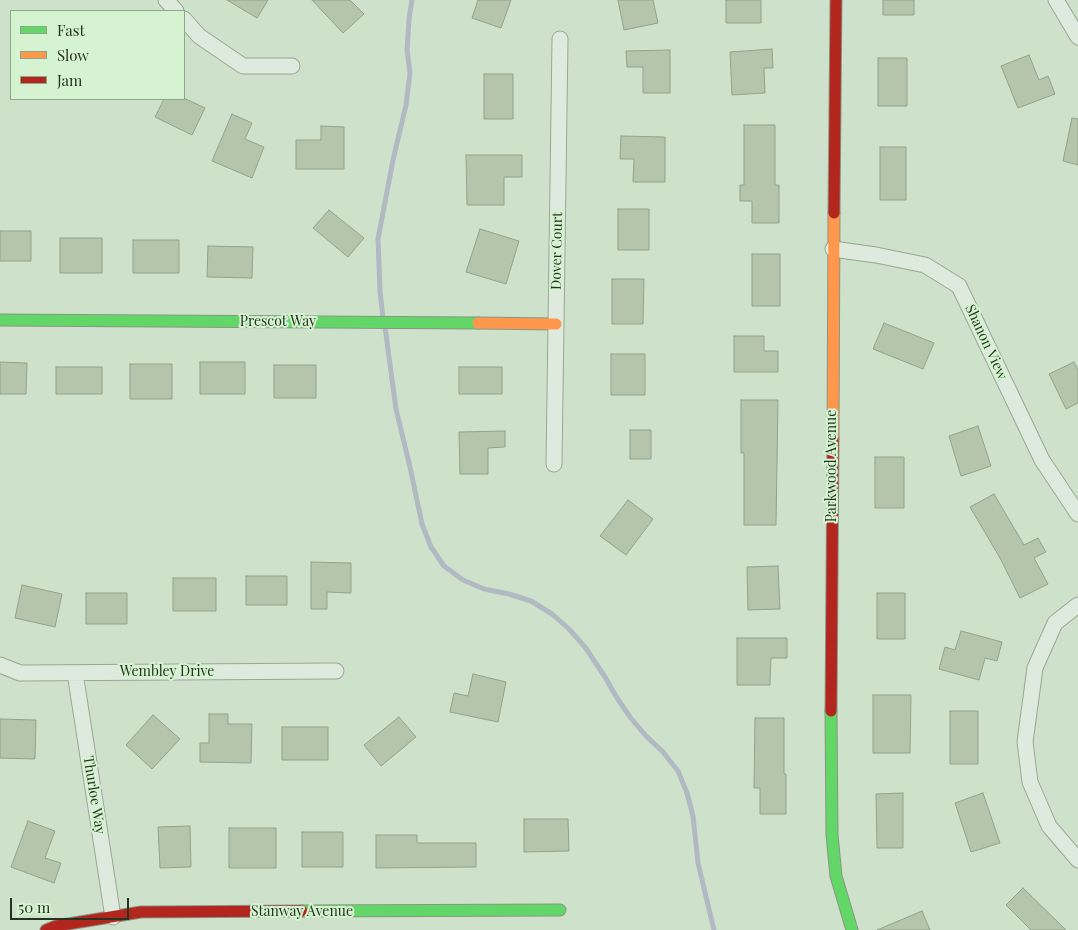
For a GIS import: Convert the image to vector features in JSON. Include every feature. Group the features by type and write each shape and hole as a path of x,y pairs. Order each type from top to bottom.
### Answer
{"street":[{"path":"166,0 175,10"},
{"name":"Parkwood Avenue","path":"836,0 831,655 832,835 836,876 848,922 852,930"},
{"path":"1056,0 1078,37"},
{"path":"185,20 199,36 242,66 292,66"},
{"name":"Dover Court","path":"554,464 560,38"},
{"name":"Shanon View","path":"833,249 876,255 925,266 959,286 1042,460 1078,514"},
{"name":"Prescot Way","path":"0,320 556,324"},
{"path":"1078,605 1055,623 1035,668 1025,742 1030,782 1049,826 1078,860"},
{"name":"Wembley Drive","path":"0,665 20,673 336,671"},
{"name":"Thurloe Way","path":"76,673 113,917"},
{"name":"Stanway Avenue","path":"46,930 56,926 140,912 560,910"}],"building":[{"path":"227,0 268,0 257,18"},
{"path":"312,0 350,0 364,14 343,33"},
{"path":"478,0 511,0 501,28 472,18"},
{"path":"618,0 653,0 658,23 624,30"},
{"path":"726,0 761,0 761,23 726,23"},
{"path":"883,0 914,0 914,15 883,15"},
{"path":"772,49 773,68 764,68 765,93 732,95 730,52"},
{"path":"670,50 670,93 643,93 643,67 627,67 626,51"},
{"path":"1029,55 1039,80 1048,76 1055,94 1018,108 1001,66"},
{"path":"878,58 907,58 907,106 878,106"},
{"path":"484,74 513,74 513,119 484,119"},
{"path":"186,99 205,108 192,135 155,117 164,100"},
{"path":"232,114 252,123 245,139 264,147 252,178 212,161"},
{"path":"1072,118 1078,119 1078,165 1063,161"},
{"path":"744,125 775,125 775,185 779,185 779,223 752,223 752,201 740,201 740,185 744,185"},
{"path":"321,126 344,127 344,169 296,169 296,140 321,140"},
{"path":"621,136 665,137 665,182 633,182 634,159 620,159"},
{"path":"880,147 906,147 906,200 880,200"},
{"path":"466,155 522,155 522,177 504,177 504,205 467,205"},
{"path":"618,209 649,209 649,250 618,250"},
{"path":"329,210 364,238 348,257 313,228"},
{"path":"480,229 519,241 506,284 466,272"},
{"path":"0,231 31,231 31,261 0,261"},
{"path":"60,238 102,238 102,273 60,273"},
{"path":"133,240 179,240 179,273 133,273"},
{"path":"208,246 253,247 252,278 207,277"},
{"path":"752,254 780,254 780,306 752,306"},
{"path":"612,279 644,279 643,324 612,324"},
{"path":"884,323 934,343 923,369 873,349"},
{"path":"734,336 764,336 764,351 778,351 778,372 734,372"},
{"path":"611,354 645,354 645,395 611,395"},
{"path":"0,362 27,363 26,394 0,394"},
{"path":"200,362 245,362 245,394 200,394"},
{"path":"1074,362 1078,370 1078,403 1066,409 1049,374"},
{"path":"130,364 172,364 172,399 130,399"},
{"path":"274,365 316,365 316,398 274,398"},
{"path":"56,367 102,367 102,394 56,394"},
{"path":"459,367 502,367 502,394 459,394"},
{"path":"741,400 778,400 776,525 744,525 744,453 741,453"},
{"path":"978,426 991,466 961,476 949,436"},
{"path":"630,430 651,430 651,459 630,459"},
{"path":"505,431 505,447 488,448 488,474 460,474 459,432"},
{"path":"875,457 904,457 904,508 875,508"},
{"path":"994,494 1024,545 1038,538 1046,552 1034,558 1048,584 1020,598 1000,558 970,507"},
{"path":"628,500 653,519 626,555 600,536"},
{"path":"311,562 351,563 351,593 327,592 327,609 311,609"},
{"path":"778,566 780,609 748,610 747,567"},
{"path":"246,576 287,576 287,605 246,605"},
{"path":"173,578 216,578 216,611 173,611"},
{"path":"22,585 62,594 55,627 15,618"},
{"path":"86,593 127,593 127,624 86,624"},
{"path":"877,593 905,593 905,639 877,639"},
{"path":"961,631 1002,642 997,661 985,658 979,680 939,669 945,647 955,650"},
{"path":"737,638 787,638 787,658 771,658 770,685 737,685"},
{"path":"473,674 506,682 498,722 450,712 454,693 468,696"},
{"path":"873,695 911,695 910,753 873,753"},
{"path":"950,711 978,711 978,764 950,764"},
{"path":"209,714 228,714 228,724 252,724 251,763 200,762 200,743 209,743"},
{"path":"153,715 180,739 152,769 126,745"},
{"path":"399,717 416,737 381,766 364,745"},
{"path":"755,718 784,718 786,814 760,814 760,788 754,788"},
{"path":"0,719 36,720 35,759 0,758"},
{"path":"282,727 328,727 328,760 282,760"},
{"path":"903,793 903,848 877,848 876,794"},
{"path":"983,793 1000,843 971,852 955,803"},
{"path":"524,819 568,819 569,851 524,852"},
{"path":"28,821 55,831 45,858 61,863 54,883 11,867"},
{"path":"190,826 191,867 160,868 158,827"},
{"path":"229,828 276,828 276,868 229,868"},
{"path":"302,832 343,832 343,867 302,867"},
{"path":"376,835 417,835 417,843 476,843 476,867 376,868"},
{"path":"1023,888 1066,930 1031,930 1006,905"},
{"path":"922,911 930,930 877,930"}],"waterway":[{"path":"383,318 378,239 406,105 410,73 407,50 412,0"},
{"path":"385,327 396,409 422,524 431,547 444,566 463,580 484,589 531,601 552,614 569,629 585,647 630,717 678,771 687,793 693,816 698,863 714,930"}],"traffic: fast":[{"path":"0,320 478,323"},
{"path":"831,711 832,835 836,876 852,930"},
{"path":"302,911 560,910"}],"traffic: slow":[{"path":"833,439 834,213"},
{"path":"478,323 556,324"}],"traffic: jam":[{"path":"834,213 836,0"},
{"path":"831,711 833,439"},
{"path":"46,930 56,926 141,912 302,911"}]}
